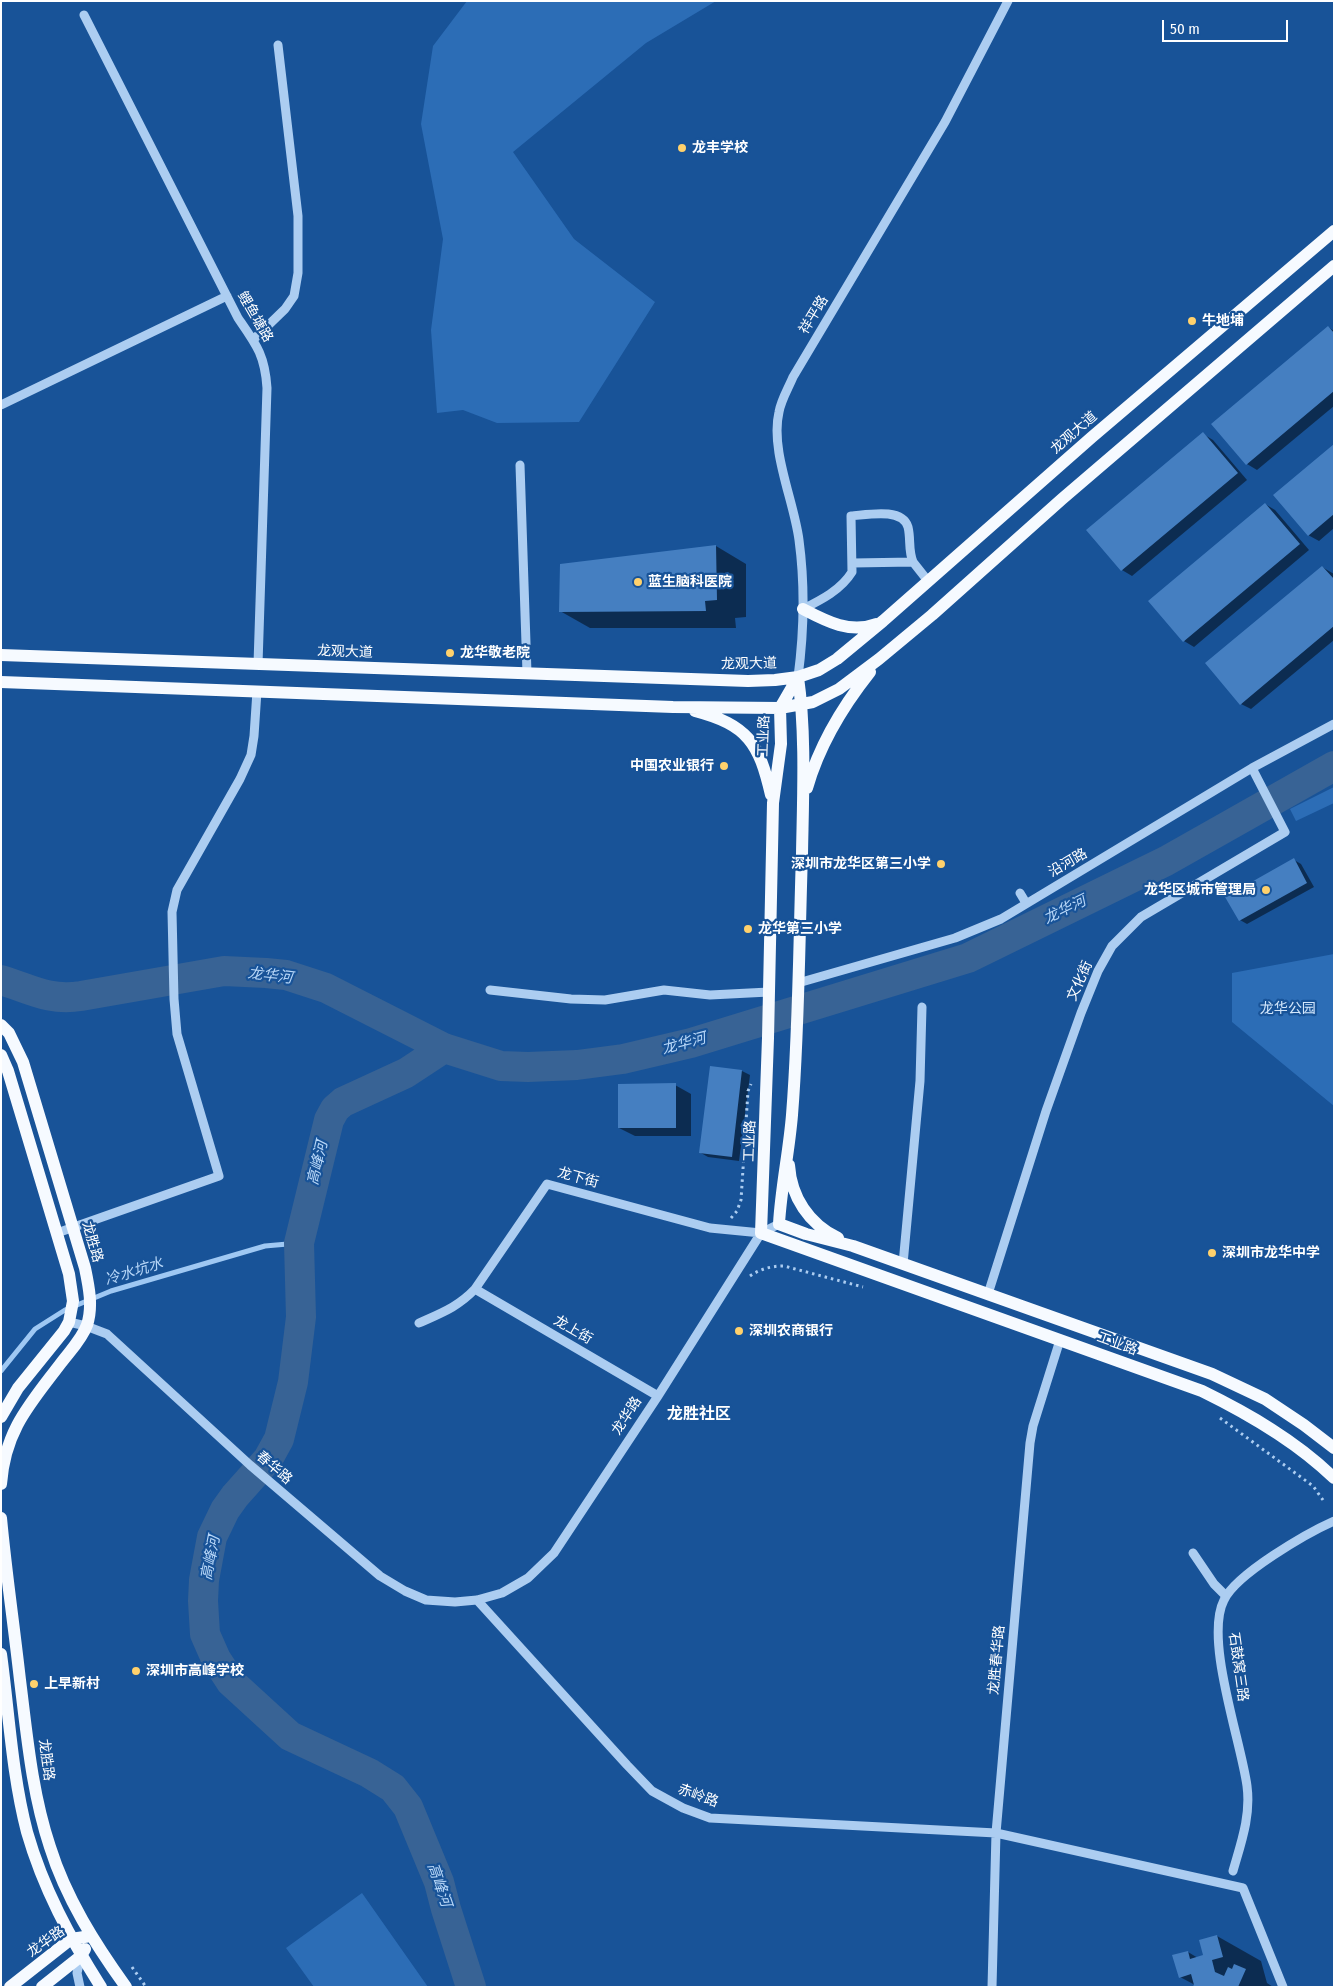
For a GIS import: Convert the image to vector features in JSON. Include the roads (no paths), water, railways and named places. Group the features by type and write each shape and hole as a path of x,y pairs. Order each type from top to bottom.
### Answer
{"main road":[{"name":"龙观大道","path":"1,655 748,681 798,677 819,670 837,659 883,621 1092,437 1334,231"},
{"path":"1,682 673,706 780,708 813,702 839,689 880,659 1069,492 1334,266"},
{"path":"803,609 847,628 869,627 883,621"},
{"path":"803,800 813,768 824,745 850,700 880,659"},
{"path":"779,1224 788,1152 797,1031 803,800 802,705 798,677"},
{"name":"工业路","path":"798,677 780,708 781,744 773,803 768,1038 761,1233 1202,1391 1236,1407 1266,1425 1297,1447 1334,1478"},
{"path":"673,706 723,719 744,733 757,750 773,803"},
{"name":"龙胜路","path":"1,1025 9,1033 23,1062 73,1228 88,1285 90,1309 81,1337 25,1410 14,1428 2,1468 1,1484"},
{"path":"1,1055 8,1071 57,1233 72,1291 70,1320 64,1332 18,1388 1,1417"},
{"path":"788,1152 794,1187 806,1213 830,1234 853,1246"},
{"name":"工业路","path":"779,1224 806,1234 853,1246 1212,1374 1265,1399 1334,1448"},
{"name":"龙胜路","path":"1,1518 34,1786 50,1849 61,1877 91,1936 126,1987"},
{"path":"1,1654 17,1781 27,1831 44,1882 71,1939 101,1987"},
{"name":"龙华路","path":"10,1987 71,1939 91,1936"},
{"name":"龙华路","path":"42,1987 82,1956 91,1936"}],"street":[{"name":"祥平路","path":"798,677 803,609 798,532 777,440 778,413 793,377 945,122 1008,1"},
{"name":"鲤鱼塘路","path":"84,15 227,296 264,360 267,388 258,664"},
{"path":"253,340 285,309 294,296 298,273 298,216 278,45"},
{"path":"1,405 227,296"},
{"path":"520,465 527,673"},
{"path":"803,609 825,597 848,580 852,572 853,563 851,516 892,514 898,516 908,526 909,547 913,562 928,581"},
{"path":"853,563 913,562"},
{"path":"57,1233 219,1176 179,1043 172,957 173,902 184,877 240,779 251,755 257,691"},
{"name":"沿河路","path":"798,987 955,938 1001,919 1252,768 1334,724"},
{"name":"文化街","path":"988,1294 1025,1174 1056,1084 1095,979 1112,946 1141,917 1285,832 1252,768"},
{"path":"1020,893 1026,903"},
{"path":"490,990 580,1000 605,1000 664,990 710,996 769,995"},
{"path":"903,1264 920,1082 922,1007"},
{"name":"龙下街","path":"419,1323 464,1301 475,1289 546,1184 710,1228 761,1233"},
{"path":"761,1233 779,1224"},
{"name":"龙华路","path":"477,1600 502,1593 528,1578 554,1553 658,1396 761,1233"},
{"name":"龙上街","path":"475,1289 658,1396"},
{"name":"春华路","path":"70,1320 108,1334 250,1466 380,1576 404,1591 426,1600 455,1602 477,1600"},
{"name":"龙胜春华路","path":"992,1987 996,1833 1030,1443 1033,1426 1060,1340"},
{"path":"1193,1553 1214,1584 1226,1596 1247,1576 1278,1552 1334,1521"},
{"name":"石鼓窝三路","path":"1226,1596 1220,1609 1219,1637 1225,1687 1247,1786 1248,1807 1246,1826 1233,1871"},
{"name":"赤岭路","path":"477,1600 627,1765 652,1790 683,1808 710,1818 996,1833 1243,1888 1283,1987"},
{"path":"80,1987 77,1973 82,1956"}],"waterway":[{"name":"龙华河","path":"1,980 49,996 69,997 224,971 286,975 326,988 444,1048 501,1066 577,1065 623,1059 691,1043 968,958 1166,861 1334,766"},
{"name":"高峰河","path":"444,1048 406,1073 343,1102 335,1109 329,1120 299,1243 301,1317 293,1382 279,1439 268,1459 225,1510 212,1537 204,1580 203,1601 205,1634 216,1659 231,1682 290,1736 369,1773 393,1788 408,1807 439,1882 471,1987"},
{"name":"冷水坑水","path":"1,1371 35,1329 65,1310 111,1291 265,1246 299,1243"}],"place":[{"name":"龙丰学校","path":"682,148"},
{"name":"牛地埔","path":"1192,321"},
{"name":"蓝生脑科医院","path":"638,582"},
{"name":"龙华敬老院","path":"450,653"},
{"name":"中国农业银行","path":"724,766"},
{"name":"深圳市龙华区第三小学","path":"941,864"},
{"name":"龙华区城市管理局","path":"1266,890"},
{"name":"龙华第三小学","path":"748,929"},
{"name":"深圳市龙华中学","path":"1212,1253"},
{"name":"深圳农商银行","path":"739,1331"},
{"name":"深圳市高峰学校","path":"136,1671"},
{"name":"上早新村","path":"34,1684"}],"district":[{"name":"龙胜社区","path":"699,1415"}],"park label":[{"name":"龙华公园","path":"1288,1009"}]}
